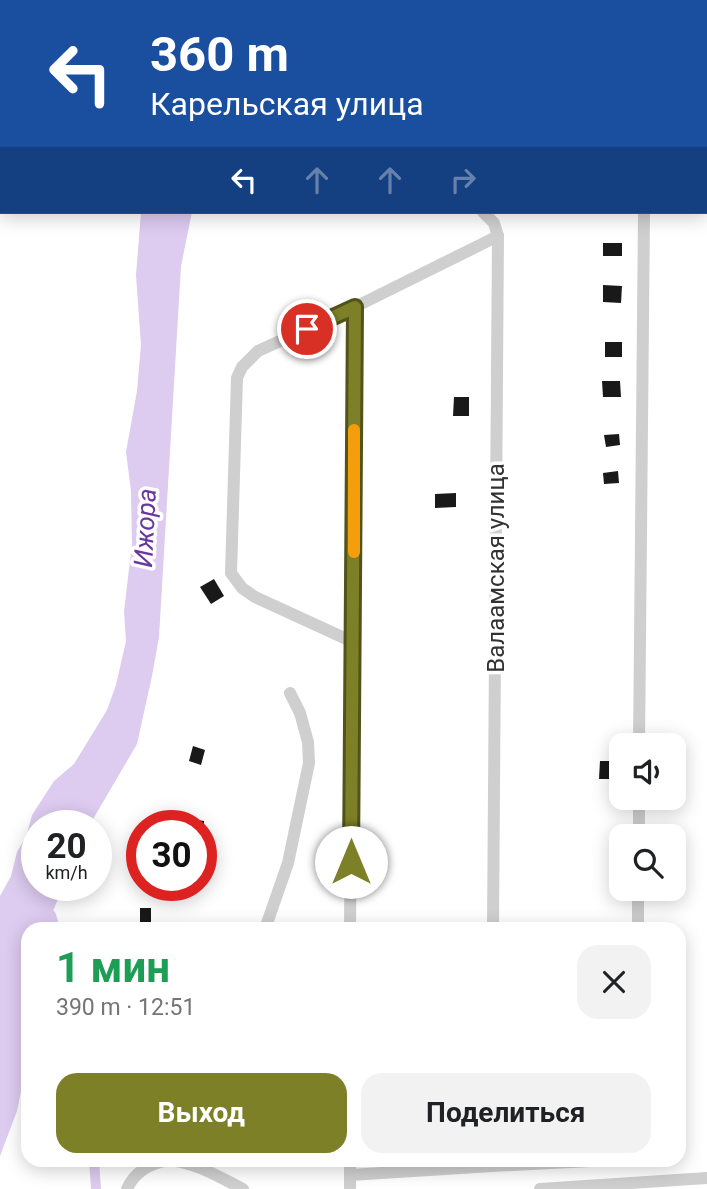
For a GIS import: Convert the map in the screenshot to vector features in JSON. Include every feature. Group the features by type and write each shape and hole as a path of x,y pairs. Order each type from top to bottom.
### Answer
{"street":[{"path":"353,642 255,597 235,581 229,564 237,378 242,367 258,351 355,307 498,236 494,222 485,214"},
{"path":"639,733 644,214"},
{"name":"Валаамская улица","path":"494,922 498,236"},
{"path":"350,922 355,307"},
{"path":"267,922 288,863 309,763 308,742 300,713 290,693"},
{"path":"638,901 638,922"},
{"path":"127,1189 136,1174 147,1167"},
{"path":"198,1167 243,1189"},
{"path":"350,1167 350,1189"},
{"path":"350,1175 445,1167"},
{"path":"540,1189 707,1178"}],"water":[{"name":"Ижора","path":"141,214 192,214 181,266 159,637 137,744 98,810 35,810 54,781 74,764 107,710 116,685 126,641 124,611 132,544 131,491 126,452 137,391 141,345 136,275"},
{"name":"Ижора","path":"21,845 21,901 57,901 49,922 21,922 21,1091 17,1111 0,1156 0,896 11,876"}],"building":[{"path":"603,243 622,243 622,256 603,256"},
{"path":"603,285 622,286 621,303 603,302"},
{"path":"605,342 622,342 622,357 605,357"},
{"path":"602,381 620,381 621,397 603,397"},
{"path":"454,397 469,397 469,416 453,416"},
{"path":"619,434 620,445 606,447 604,435"},
{"path":"618,471 619,483 604,484 603,473"},
{"path":"456,493 456,507 435,508 435,494"},
{"path":"214,579 224,596 211,604 200,587"},
{"path":"193,746 205,750 201,765 189,761"},
{"path":"600,761 609,761 609,779 599,779"},
{"path":"140,908 151,908 151,922 140,922"}],"waterway":[{"path":"51,915 53,922"},
{"path":"94,1167 96,1189"}],"slow traffic":[{"path":"354,430 354,552"}],"route":[{"path":"307,329 355,307 351,862"}]}
